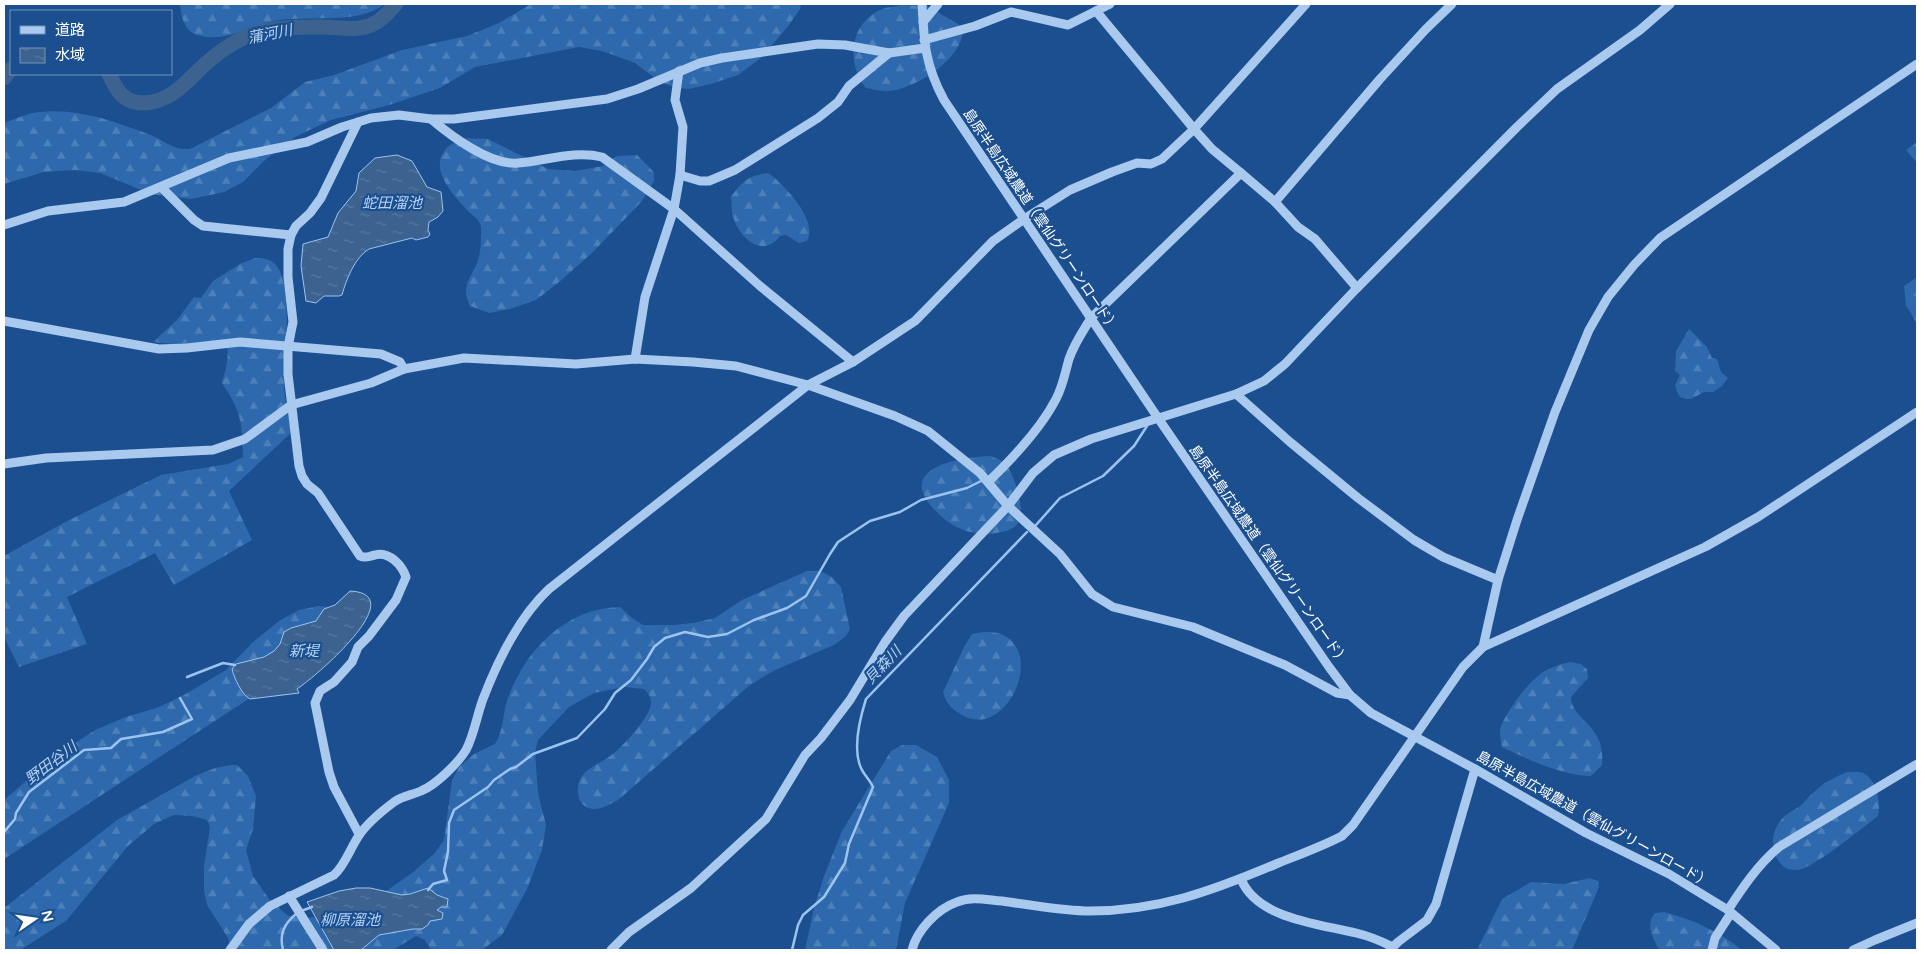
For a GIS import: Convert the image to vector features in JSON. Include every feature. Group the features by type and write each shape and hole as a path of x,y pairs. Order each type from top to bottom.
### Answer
{"street":[{"name":"島原半島広域農道（雲仙グリーンロード）","path":"922,4 924,44 929,67 944,100 1158,418 1350,695 1371,713 1475,769 1586,833 1669,874 1730,912 1776,950"},
{"path":"923,22 938,4"},
{"path":"4,225 48,211 124,202 162,188 208,166 230,158 308,142 358,122 386,116 431,119 488,115 606,99 638,90 700,63 722,58 818,44 845,45 889,53 924,44 1011,12 1068,25 1110,4"},
{"path":"230,950 249,924 270,906 334,875 340,869 359,834 394,802 406,795 432,786 458,760 466,749 484,698 514,632 537,600 691,476 808,386 853,362 915,322 993,241 1024,219 1070,190 1137,163 1151,164 1162,159 1194,129 1306,4"},
{"path":"1275,202 1380,79 1452,4"},
{"path":"610,950 629,932 691,888 766,819 805,755 821,738 850,700 885,642 904,616 1008,506 1033,473 1054,455 1091,439 1236,394 1264,381 1285,364 1357,288 1557,89 1640,30 1670,4"},
{"path":"1096,12 1212,149 1275,202 1298,227 1315,239 1357,288"},
{"path":"680,176 700,181 709,180 735,170 818,118 838,102 849,86 889,53"},
{"path":"1483,647 1498,580 1555,412 1589,330 1608,297 1634,264 1660,238 1917,64"},
{"path":"635,359 645,297 674,209 680,176 683,127 675,100 679,71"},
{"path":"431,119 469,148 502,162 516,164 590,154 602,157 674,209 760,286 853,362"},
{"path":"358,122 321,198 291,234 287,264 292,322 288,347 290,405 302,476 307,484 318,493 360,556 365,558 377,554 388,556 400,566 406,577 396,600 369,636 358,647 352,662 334,682 320,691 315,703 329,772 334,787 359,834"},
{"path":"988,482 1008,463 1047,413 1064,382 1069,359 1091,318 1241,173"},
{"path":"162,188 194,220 203,226 291,234"},
{"path":"4,321 158,349 240,342 381,354 400,362 404,369"},
{"path":"4,464 46,458 212,450 245,439 290,405 371,383 404,369 464,358 576,364 635,359 736,366 808,386 895,416 928,431 948,446 988,482 1008,506 1060,554 1092,594 1113,607 1193,627 1285,664 1337,694 1350,695"},
{"path":"1236,394 1358,498 1414,540 1443,557 1498,580"},
{"path":"912,950 914,943 926,925 940,911 956,902 979,899 1084,911 1153,906 1181,900 1240,879 1342,836 1352,825 1463,666 1483,647 1705,547 1758,517 1917,412"},
{"path":"1712,950 1715,938 1748,878 1763,860 1779,847 1917,764"},
{"path":"1240,879 1252,898 1285,915 1300,921 1374,938 1391,949 1427,920 1436,904 1475,769"},
{"path":"289,896 323,950"},
{"path":"1853,950 1917,924"}],"green space":[{"path":"180,4 385,4 359,15 270,22 234,34 207,37 197,35 186,27 182,18"},
{"path":"531,4 801,4 800,9 789,25 762,57 738,75 689,89 677,88 660,82 635,63 602,51 579,47 475,67 440,88 389,105 331,120 295,137 264,161 243,182 224,192 191,199 151,194 100,173 75,170 44,172 4,184 4,123 22,116 54,111 82,114 135,129 178,148 190,149 271,108 305,82 334,75 402,50 467,36 499,23"},
{"path":"901,5 927,6 963,27 962,39 948,60 937,70 912,85 889,91 866,88 855,67 854,44 857,34 871,15 882,9"},
{"path":"462,138 488,139 548,169 575,171 603,166 617,156 637,155 654,172 654,181 642,201 592,253 558,283 536,300 510,309 489,313 470,306 466,294 467,284 480,254 481,225 450,189 441,171 440,162 442,154 450,145"},
{"path":"1917,142 1917,163 1906,150"},
{"path":"768,173 782,185 804,213 808,223 809,233 807,241 799,243 786,235 780,236 767,246 760,246 748,240 742,234 732,214 731,197 746,180"},
{"path":"255,258 269,260 276,265 282,275 285,289 287,321 284,388 292,432 229,491 252,540 174,585 155,553 67,597 87,644 19,667 4,637 4,556 67,521 161,475 228,464 243,457 240,418 234,402 222,383 228,357 226,341 184,345 153,342 177,320 194,297 201,298 213,281 240,264"},
{"path":"1917,277 1917,324 1906,305 1904,286"},
{"path":"1689,329 1707,347 1712,358 1717,359 1721,372 1728,378 1722,386 1713,392 1704,392 1691,399 1686,399 1680,397 1677,392 1675,385 1680,375 1675,371 1676,351"},
{"path":"990,456 1005,463 1013,477 1021,510 1018,523 1004,532 986,534 963,530 942,517 927,501 922,488 924,478 932,470 944,464 974,457"},
{"path":"807,571 820,571 832,577 841,587 850,629 846,636 834,645 775,670 750,685 618,800 599,809 588,808 580,801 578,786 585,773 618,750 642,722 650,708 651,702 649,695 644,689 624,687 594,693 569,707 538,740 535,752 538,793 546,825 542,850 527,889 502,935 482,950 431,950 425,940 416,936 393,950 231,950 228,938 207,905 204,891 204,866 210,827 207,820 192,816 174,815 154,824 128,846 66,921 20,950 4,950 4,908 117,820 195,776 215,768 231,765 237,765 248,776 256,796 253,829 246,850 253,876 269,899 287,915 299,918 320,917 372,901 412,873 434,854 444,840 452,780 459,767 474,754 495,744 500,733 507,701 514,683 524,665 549,636 565,624 582,615 600,609 620,607 643,625 674,625 715,618 742,600"},
{"path":"319,606 336,608 262,690 4,859 4,800 54,757 95,730 126,717 159,707 184,695 226,670 252,643 279,621 299,610"},
{"path":"983,632 998,633 1013,642 1020,656 1020,672 1016,689 1006,704 994,715 979,720 962,715 956,711 950,706 943,692 972,634"},
{"path":"1570,662 1581,664 1587,669 1588,678 1571,697 1577,712 1599,740 1602,751 1602,765 1591,776 1557,770 1502,747 1501,725 1521,693 1541,673"},
{"path":"902,745 916,745 937,757 949,780 949,803 905,903 896,950 805,950 814,908 824,876 842,831 891,751"},
{"path":"1847,772 1863,773 1872,781 1877,792 1878,816 1811,865 1799,870 1785,868 1774,852 1773,838 1777,825 1787,814 1800,806 1821,786"},
{"path":"1590,878 1598,881 1599,887 1572,950 1477,950 1502,899 1531,882 1564,884"},
{"path":"1664,912 1685,918 1705,927 1724,937 1742,950 1659,950 1650,927 1655,913"}],"water":[{"name":"蛇田溜池","path":"397,155 412,161 427,187 441,192 443,211 438,217 429,222 428,230 430,234 428,237 416,240 412,238 369,249 355,263 342,295 324,296 316,303 306,301 301,266 303,244 328,237 338,213 356,191 359,173 375,158"},
{"name":"新堤","path":"350,591 367,596 371,606 365,620 338,654 297,689 299,693 250,699 244,694 233,673 232,669 236,664 264,657 274,651 280,644 284,632 291,628 316,621 324,609 335,605"},
{"name":"柳原溜池","path":"370,888 402,895 428,888 437,895 448,899 447,907 441,907 437,910 443,913 442,919 430,921 422,929 379,935 361,950 334,950 307,902 339,891"}],"waterway":[{"name":"蒲河川","path":"110,75 118,91 131,101 155,102 180,88 218,53 245,37 263,31 282,28 321,27 349,29 363,27 380,20 396,4"},
{"name":"蒲河川","path":"4,78 10,70"},
{"name":"貝森川","path":"1036,525 1060,498 1103,476 1134,446 1147,426"},
{"path":"428,890 433,884 447,880 444,871 448,852 449,823 454,810 533,754 577,738 605,709 615,693 631,680 654,647 665,638 685,632 708,637 727,634 754,620 787,608 806,596 838,542 870,521 900,512 921,500 967,488 983,480"},
{"name":"貝森川","path":"792,950 798,925 803,915 824,897 845,863 849,844 873,787 861,768 857,751 859,724 866,699 1027,532"},
{"name":"野田谷川","path":"187,677 223,663 235,665"},
{"name":"野田谷川","path":"4,832 15,819 16,813 29,792 84,750 111,748 121,739 163,732 192,719 180,698"},
{"path":"301,911 312,907"},
{"path":"283,950 282,934 288,922 296,914"}]}
